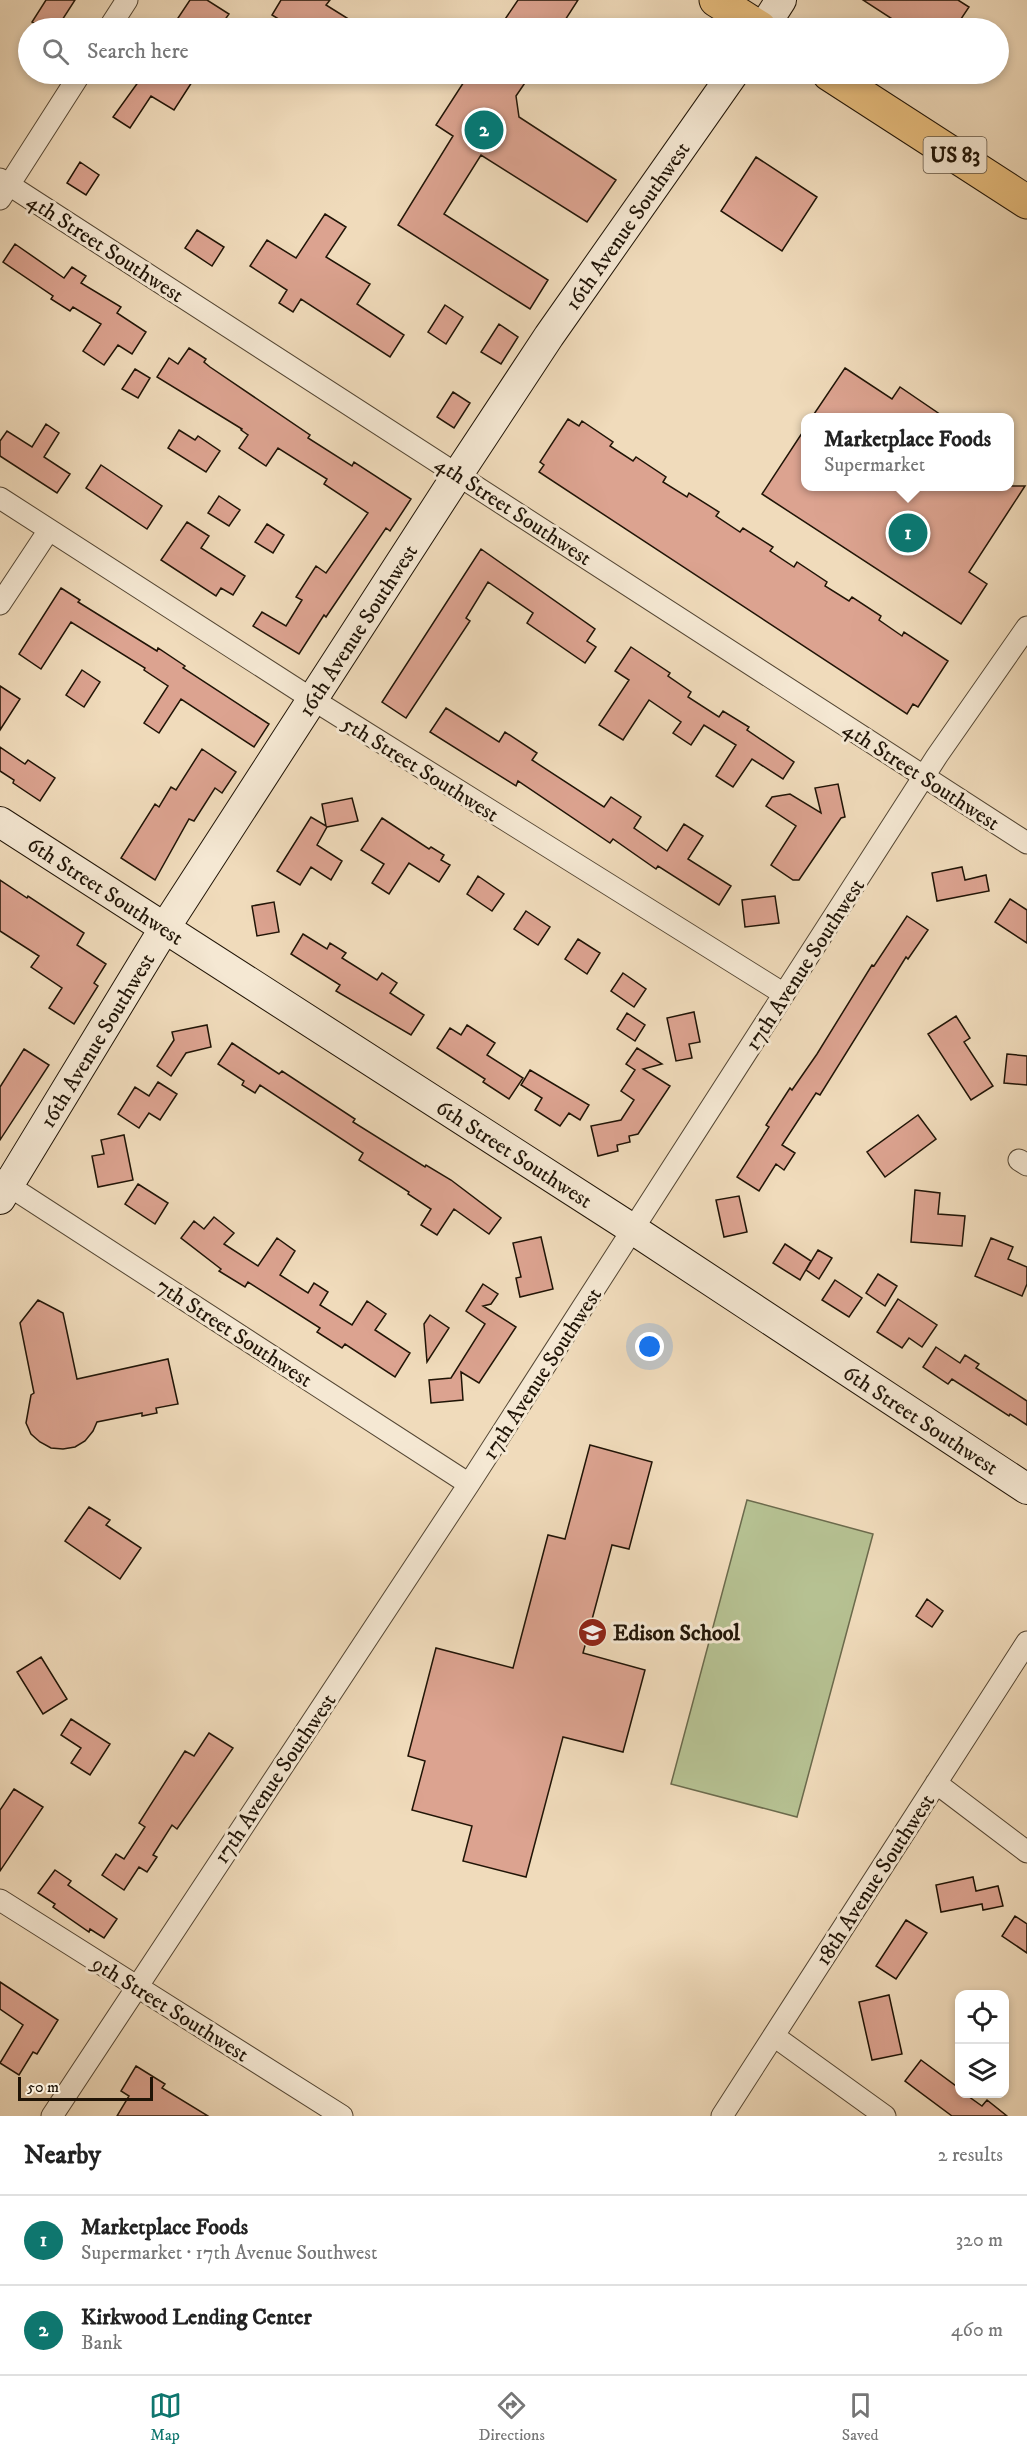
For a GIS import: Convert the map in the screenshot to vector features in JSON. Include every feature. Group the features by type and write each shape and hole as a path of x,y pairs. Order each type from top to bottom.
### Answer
{"main road":[{"path":"716,0 746,18"},
{"name":"US 83","path":"844,84 1027,202"}],"street":[{"path":"115,18 127,0"},
{"path":"769,18 781,0"},
{"path":"3,187 73,84"},
{"name":"16th Avenue Southwest","path":"3,1188 164,929 458,474 549,336 726,84"},
{"name":"4th Street Southwest","path":"3,187 458,474 1027,843"},
{"name":"5th Street Southwest","path":"0,498 312,699 784,994"},
{"path":"0,604 49,530"},
{"name":"17th Avenue Southwest","path":"52,2116 469,1484 924,777 1027,627"},
{"name":"6th Street Southwest","path":"0,822 634,1230 1027,1489"},
{"name":"7th Street Southwest","path":"3,1188 469,1484"},
{"name":"18th Avenue Southwest","path":"722,2116 1027,1642"},
{"path":"936,1783 1027,1852"},
{"name":"9th Street Southwest","path":"0,1900 342,2116"},
{"path":"774,2036 885,2116"}],"green space":[{"path":"747,1500 873,1534 797,1817 671,1784"}],"building":[{"path":"46,0 75,0 63,18 35,18"},
{"path":"190,0 207,0 229,14 226,18 178,18"},
{"path":"281,0 330,0 326,5 347,18 277,18 272,15"},
{"path":"518,0 578,0 566,18 506,18"},
{"path":"863,0 958,0 969,7 962,18 891,18"},
{"path":"137,84 191,84 174,110 151,96 130,128 113,117"},
{"path":"463,84 524,84 516,96 519,117 616,180 587,222 481,155 444,214 548,280 530,309 398,225 453,136 436,125"},
{"path":"756,157 817,197 782,251 721,211"},
{"path":"80,162 99,175 86,195 67,183"},
{"path":"325,214 346,227 326,257 370,284 357,304 404,335 390,357 301,299 293,312 279,303 287,290 250,266 267,240 296,258"},
{"path":"197,230 224,247 212,266 185,248"},
{"path":"15,244 64,278 72,267 86,276 81,283 121,307 117,313 146,332 132,354 118,345 104,365 83,351 101,324 73,307 70,311 51,299 53,296 3,262"},
{"path":"445,305 463,317 446,344 428,332"},
{"path":"499,324 518,337 501,364 481,352"},
{"path":"189,348 206,359 204,362 210,367 310,435 308,438 352,466 354,462 411,499 390,531 386,528 299,654 253,626 262,612 286,626 302,600 296,597 316,566 326,573 368,513 324,484 327,479 278,448 266,466 239,448 248,435 242,429 157,377 169,358 178,364"},
{"path":"845,368 892,399 900,387 938,413 815,413"},
{"path":"135,369 150,378 138,398 122,389"},
{"path":"453,392 470,403 454,428 437,417"},
{"path":"568,419 579,426 582,421 613,442 610,446 633,461 636,457 666,477 663,482 687,497 689,493 719,512 716,516 740,532 743,528 773,547 770,551 794,567 797,562 827,582 825,586 849,601 852,597 881,616 879,620 902,636 904,632 948,661 918,707 913,704 907,714 539,472 544,465 540,462"},
{"path":"46,424 59,433 44,457 70,474 57,493 0,456 0,441 7,431 32,447"},
{"path":"179,430 195,440 198,436 220,451 206,472 168,448"},
{"path":"801,435 801,491 1014,491 1014,486 1025,486 969,572 987,584 961,624 762,494"},
{"path":"101,465 162,506 147,529 86,488"},
{"path":"219,496 240,510 229,526 208,513"},
{"path":"187,522 209,536 201,548 245,576 233,595 221,588 216,596 161,560"},
{"path":"267,524 284,535 273,553 255,542"},
{"path":"481,549 595,629 587,641 596,647 585,663 527,623 533,613 488,582 466,618 470,621 406,718 382,702"},
{"path":"61,588 80,600 78,602 157,651 158,648 185,666 183,668 269,724 254,747 181,699 159,733 144,723 168,686 144,670 145,668 71,622 41,669 19,654"},
{"path":"631,647 670,673 668,676 691,692 688,697 719,717 723,711 749,727 747,730 794,762 783,779 752,759 733,787 716,776 736,745 704,725 691,745 673,733 681,722 649,700 623,740 599,725 629,680 615,671"},
{"path":"82,670 100,682 84,707 66,695"},
{"path":"0,686 20,699 0,730"},
{"path":"446,708 499,742 505,732 537,753 532,760 604,807 611,797 641,817 634,828 667,851 684,824 703,836 688,859 731,886 719,905 658,866 656,869 613,839 610,843 518,781 516,786 430,732"},
{"path":"0,747 25,764 28,760 55,778 40,801 0,771"},
{"path":"202,749 236,772 222,793 215,788 194,821 189,819 155,880 121,858 155,804 159,807 171,787 176,790"},
{"path":"838,784 845,817 841,818 799,880 793,880 771,865 796,826 766,806 772,797 790,794 821,813 815,788"},
{"path":"352,798 358,821 327,827 317,845 342,861 331,880 311,867 300,885 277,871 311,817 326,826 322,804"},
{"path":"382,818 429,849 431,847 444,855 441,860 450,865 439,882 409,863 389,894 372,883 384,864 361,850"},
{"path":"962,867 965,880 986,875 989,891 937,901 932,873"},
{"path":"478,876 504,894 492,911 467,894"},
{"path":"0,880 84,933 77,945 106,964 94,983 98,986 74,1024 49,1008 62,988 31,967 39,956 0,931"},
{"path":"775,896 779,923 745,927 742,900"},
{"path":"1010,899 1027,910 1027,943 995,922"},
{"path":"274,902 279,932 257,936 252,906"},
{"path":"526,911 550,927 538,945 514,929"},
{"path":"907,916 928,930 908,959 906,957 820,1095 816,1093 782,1145 795,1153 784,1170 776,1164 759,1191 737,1177 769,1127 766,1125 790,1088 792,1090 817,1054 872,965 874,966"},
{"path":"303,934 327,949 330,943 346,953 342,958 377,980 382,973 397,983 390,993 424,1015 411,1035 336,991 340,985 291,954"},
{"path":"578,939 600,953 587,974 565,959"},
{"path":"623,973 646,989 634,1007 611,991"},
{"path":"694,1012 700,1042 689,1044 692,1058 676,1061 667,1018"},
{"path":"627,1013 645,1025 635,1041 617,1029"},
{"path":"956,1016 970,1038 964,1042 993,1086 971,1100 928,1034"},
{"path":"207,1025 211,1047 186,1053 171,1076 157,1066 174,1040 172,1032"},
{"path":"467,1025 495,1043 487,1055 523,1078 509,1099 483,1082 485,1079 437,1048 450,1028 461,1035"},
{"path":"232,1043 279,1074 282,1071 355,1119 353,1122 425,1167 426,1165 451,1180 501,1218 489,1234 454,1209 437,1235 421,1225 431,1209 359,1160 363,1153 260,1085 255,1093 242,1085 244,1081 218,1064"},
{"path":"637,1048 662,1064 643,1069 670,1086 638,1134 629,1136 630,1142 617,1145 618,1151 598,1156 591,1126 621,1120 634,1100 621,1091 635,1070 626,1064"},
{"path":"24,1049 49,1065 0,1140 0,1087"},
{"path":"1007,1054 1027,1056 1027,1085 1004,1083"},
{"path":"530,1070 589,1105 580,1120 569,1113 560,1126 535,1110 542,1098 521,1085"},
{"path":"158,1082 177,1094 160,1120 149,1113 139,1128 118,1114 135,1087 149,1096"},
{"path":"918,1115 936,1139 885,1177 867,1152"},
{"path":"124,1135 133,1180 98,1187 92,1156 104,1154 101,1140"},
{"path":"138,1184 168,1203 155,1224 125,1204"},
{"path":"915,1190 940,1193 938,1214 965,1216 962,1246 911,1242"},
{"path":"739,1196 747,1232 724,1237 716,1200"},
{"path":"214,1217 234,1233 224,1244 258,1266 277,1238 295,1251 280,1275 308,1293 314,1283 328,1292 320,1305 352,1325 367,1301 386,1314 375,1330 410,1353 395,1377 345,1344 342,1348 317,1332 320,1328 248,1282 245,1287 219,1271 221,1269 181,1238 194,1221 204,1229"},
{"path":"541,1237 553,1289 520,1297 516,1278 521,1277 513,1243"},
{"path":"991,1238 1013,1247 1008,1259 1027,1267 1027,1284 1022,1296 975,1276"},
{"path":"785,1244 811,1261 800,1280 773,1263"},
{"path":"818,1250 832,1258 819,1279 806,1270"},
{"path":"878,1274 897,1286 885,1306 866,1293"},
{"path":"835,1280 862,1298 849,1317 822,1300"},
{"path":"483,1284 498,1294 491,1304 483,1306 516,1327 479,1383 461,1372 463,1400 431,1403 429,1380 451,1378 485,1324 466,1311"},
{"path":"898,1299 937,1325 922,1347 909,1338 902,1348 877,1332"},
{"path":"38,1300 63,1313 77,1379 168,1359 178,1404 156,1408 157,1413 142,1416 142,1413 97,1422 85,1441 75,1447 51,1448 40,1442 31,1434 26,1423 31,1395 34,1393 20,1323"},
{"path":"430,1315 449,1328 427,1362 424,1324"},
{"path":"936,1347 960,1363 965,1355 979,1364 976,1368 1027,1401 1027,1425 952,1379 948,1384 923,1367"},
{"name":"Edison School","path":"590,1445 652,1462 629,1549 612,1545 583,1653 645,1670 623,1752 563,1737 526,1877 463,1861 472,1826 412,1810 425,1761 408,1756 436,1648 513,1668 548,1535 565,1539"},
{"path":"89,1507 110,1520 106,1525 141,1548 120,1579 65,1541"},
{"path":"927,1599 943,1611 932,1627 916,1616"},
{"path":"41,1657 67,1699 43,1714 17,1672"},
{"path":"71,1719 110,1744 90,1775 71,1763 81,1748 61,1735"},
{"path":"209,1733 233,1748 177,1829 172,1825 153,1855 157,1857 147,1872 139,1867 124,1890 102,1875 116,1854 124,1859 145,1827 139,1823 185,1751 194,1756"},
{"path":"14,1789 43,1807 0,1871 0,1810"},
{"path":"55,1870 71,1881 68,1885 117,1919 104,1938 90,1929 89,1932 53,1907 55,1904 38,1893"},
{"path":"973,1877 976,1891 998,1886 1003,1906 983,1910 982,1904 941,1912 936,1885"},
{"path":"1015,1916 1027,1924 1027,1953 1002,1936"},
{"path":"906,1920 927,1933 896,1979 876,1966"},
{"path":"0,1982 58,2020 37,2054 33,2052 19,2075 0,2063 23,2025 0,2009"},
{"path":"889,1995 902,2054 872,2060 859,2002"},
{"path":"921,2060 955,2085 955,2098 971,2098 982,2106 987,2100 1007,2116 952,2116 905,2081"},
{"path":"136,2066 165,2084 162,2088 208,2116 117,2116 129,2096 121,2091"}],"place":[{"name":"Kirkwood Lending Center","path":"484,130"},
{"name":"Marketplace Foods","path":"908,533"},
{"name":"Edison School","path":"592,1632"}]}
